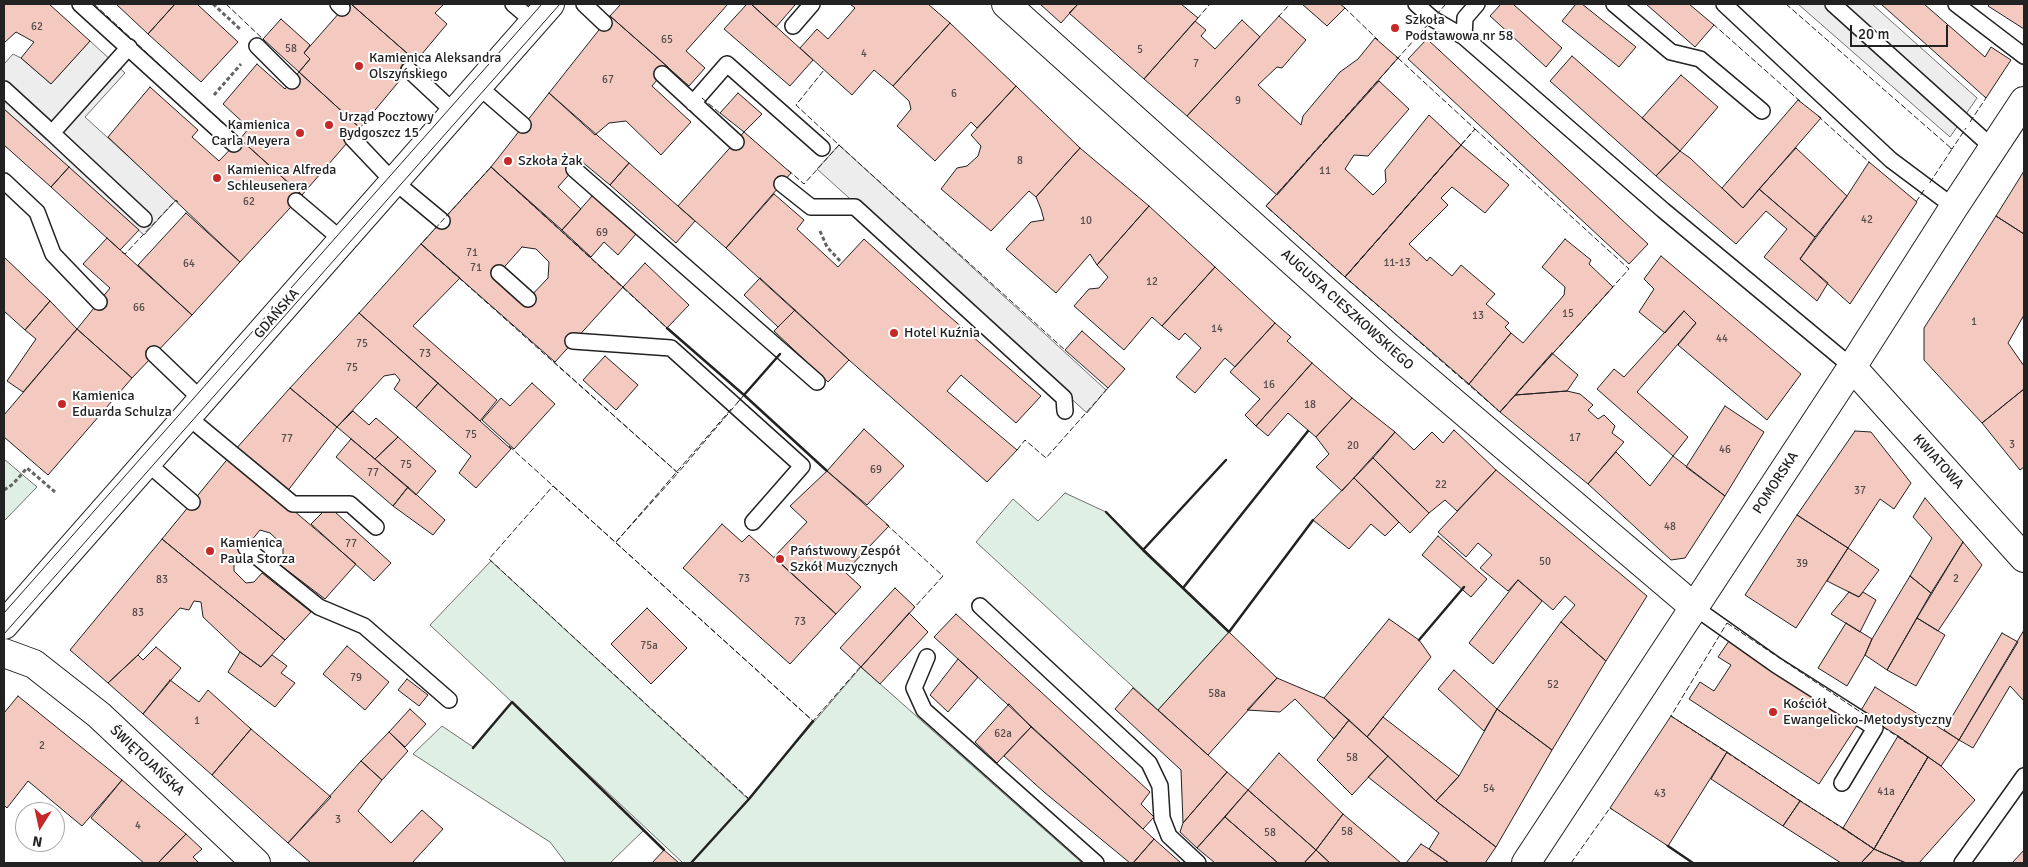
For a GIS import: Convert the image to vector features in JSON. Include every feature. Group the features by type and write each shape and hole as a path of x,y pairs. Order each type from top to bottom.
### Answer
{"street":[{"name":"AUGUSTA CIESZKOWSKIEGO","path":"1006,4 1388,347 1694,608"},
{"name":"GDAŃSKA","path":"6,618 195,409 478,86 542,10"},
{"name":"POMORSKA","path":"1526,863 1852,367 1954,206 2024,102"},
{"name":"KWIATOWA","path":"1852,367 2024,558"},
{"name":"ŚWIĘTOJAŃSKA","path":"6,618 34,664"},
{"name":"ŚWIĘTOJAŃSKA","path":"4,653 34,664 99,715 256,863"}],"lane":[{"path":"80,4 234,144"},
{"path":"513,4 542,10"},
{"path":"584,4 604,23"},
{"path":"793,26 812,4"},
{"path":"1416,4 1433,19 1464,37 1663,210 1852,367"},
{"path":"1464,37 1465,18 1477,4"},
{"path":"1614,4 1671,52 1700,59 1762,111"},
{"path":"1724,4 1891,160 1954,206"},
{"path":"1833,4 1992,148"},
{"path":"1956,4 2024,56"},
{"path":"257,46 292,81"},
{"path":"52,133 129,47"},
{"path":"693,103 726,64 822,148"},
{"path":"409,70 454,112"},
{"path":"662,74 736,142"},
{"path":"478,86 523,125"},
{"path":"4,89 144,219"},
{"path":"352,138 394,181 442,221"},
{"path":"574,169 818,382"},
{"path":"4,181 37,212 53,254 98,302"},
{"path":"782,184 811,207 855,207 1064,398 1065,411"},
{"path":"296,201 342,240"},
{"path":"499,273 528,299"},
{"path":"573,341 671,348 802,466 753,522"},
{"path":"154,354 195,409 293,504 350,504 376,527"},
{"path":"147,463 192,502"},
{"path":"246,548 319,606 364,626 448,700"},
{"path":"980,606 1149,763 1160,786 1162,818 1169,836 1198,863"},
{"path":"1694,608 1776,664 1876,728 1842,783"},
{"path":"927,657 914,688 924,710 1096,863"},
{"path":"1962,863 2024,776"}],"path":[{"path":"211,99 257,46 213,4"},
{"path":"811,207 827,247 842,263"},
{"path":"4,490 27,468 55,492"}],"green space":[{"path":"4,459 37,487 5,520 4,518"},
{"path":"1065,493 1106,512 1229,632 1158,710 976,542 1013,499 1038,521"},
{"path":"491,561 748,799 861,667 1082,863 683,863 536,725 644,830 610,863 566,863 550,842 413,754 442,726 473,747 512,702 430,625"}],"shaded area":[{"path":"1798,4 1872,4 1977,98 1950,137"},
{"path":"90,41 125,73 85,117 176,200 144,235 4,109 4,64 13,54 21,58 51,84"},
{"path":"839,145 1106,390 1087,413 817,169"}],"building":[{"path":"4,4 49,4 90,41 51,84 21,58 34,42 16,32 4,43"},
{"path":"116,4 175,4 148,34"},
{"path":"175,4 197,4 238,42 201,82 148,34"},
{"name":"Kamienica Aleksandra Olszyńskiego","path":"347,4 351,4 416,61 360,128 299,72 310,59 304,53"},
{"path":"351,4 444,4 435,13 447,24 416,61"},
{"path":"621,4 728,4 686,51 705,68 689,86 610,16"},
{"path":"747,4 751,4 813,60 790,86 724,29"},
{"path":"751,4 794,4 795,5 776,27"},
{"path":"850,4 928,4 950,23 893,86 874,70 852,95 800,48 817,29 828,39 855,8"},
{"path":"1040,4 1078,4 1061,23"},
{"path":"1078,4 1181,4 1198,18 1144,79 1069,13"},
{"path":"1302,4 1340,4 1345,8 1327,26"},
{"path":"1501,4 1513,4 1562,48 1546,67 1490,16"},
{"path":"1576,4 1582,4 1636,47 1619,67 1562,21"},
{"path":"1646,4 1689,4 1714,25 1695,47"},
{"path":"1881,4 1924,4 1985,57 1991,47 2011,60 1986,98"},
{"path":"1990,4 2024,4 2024,29 1988,6"},
{"path":"610,16 668,67 652,86 691,122 661,155 626,121 609,123 595,135 549,93"},
{"path":"1279,16 1306,40 1282,68 1277,67 1258,85 1301,125 1303,116 1340,72 1358,59 1375,38 1398,58 1277,195 1187,116"},
{"path":"281,19 310,45 304,53 310,59 299,72 263,39"},
{"path":"1242,20 1260,37 1187,116 1144,79 1195,21 1206,30 1201,36 1215,49"},
{"path":"950,23 1016,86 977,128 971,122 935,161 897,126 911,109 909,101 893,86"},
{"path":"1427,39 1648,244 1629,264 1408,59"},
{"path":"1572,56 1680,151 1656,176 1550,81"},
{"name":"Kamienica Carla Meyera","path":"257,64 285,89 299,72 360,128 302,195 240,139 249,128 223,104"},
{"path":"1681,75 1718,107 1680,151 1642,118"},
{"path":"1379,81 1409,109 1368,156 1354,155 1345,169 1373,195 1386,182 1385,170 1429,115 1461,145 1345,277 1266,206"},
{"path":"1016,86 1080,148 1036,197 1029,191 991,231 941,189 957,168 967,166 978,156 981,146 971,135"},
{"name":"Kamienica Alfreda Schleusenera","path":"150,87 198,130 192,137 219,161 240,139 302,195 240,262 108,137"},
{"path":"549,93 629,163 610,185 581,161 558,187 581,209 562,230 491,167"},
{"path":"738,93 762,114 744,132 720,113"},
{"path":"1798,100 1821,118 1743,208 1722,188"},
{"path":"4,109 69,167 51,187 4,145"},
{"path":"744,132 791,173 726,248 678,206"},
{"path":"1461,145 1509,185 1485,213 1452,187 1441,198 1448,205 1409,244 1427,261 1430,257 1452,276 1461,265 1495,294 1486,304 1509,323 1505,327 1511,333 1469,384 1345,277"},
{"path":"1080,148 1149,206 1097,265 1090,254 1056,293 1006,249 1031,222 1044,220 1036,197"},
{"path":"1796,148 1847,196 1815,237 1759,189"},
{"path":"1680,151 1690,158 1743,208 1759,189 1815,237 1800,259 1828,283 1817,301 1764,257 1787,229 1766,211 1736,244 1656,176"},
{"path":"1869,162 1917,202 1850,304 1800,259 1847,196"},
{"path":"629,163 695,221 676,243 610,185"},
{"path":"69,167 139,230 120,250 51,187"},
{"path":"491,167 623,287 555,362 421,244","holes":["522,247 536,249 549,262 548,278 528,299 499,273"]},
{"path":"2024,171 2024,234 1996,216"},
{"name":"Hotel Kuźnia","path":"774,194 804,220 797,229 838,267 864,239 1041,396 1016,423 961,375 947,391 1017,450 987,482 726,248"},
{"path":"593,195 636,234 618,255 604,242 591,257 562,230"},
{"path":"1149,206 1215,267 1162,326 1152,317 1124,350 1074,306 1089,289 1099,288 1108,277 1097,265"},
{"path":"186,213 240,262 192,315 138,265"},
{"path":"1996,216 2024,234 2024,315 2008,343 2024,366 2024,389 1982,423 1924,360 1924,328"},
{"path":"107,238 192,315 132,378 77,329 110,288 83,264"},
{"path":"1565,239 1591,260 1589,264 1613,287 1500,412 1469,384 1511,333 1523,343 1564,295 1565,287 1542,267"},
{"path":"421,244 460,278 413,326 497,400 480,421 359,313"},
{"path":"1661,256 1801,374 1767,420 1678,345 1696,323 1684,311 1665,333 1639,312 1654,289 1644,279"},
{"path":"4,257 50,301 25,330 4,311"},
{"path":"645,263 689,305 667,328 623,287"},
{"path":"1215,267 1275,323 1235,367 1225,358 1195,393 1176,377 1201,348 1185,333 1179,340 1162,326"},
{"path":"760,278 795,310 778,327 744,295"},
{"path":"50,301 77,329 23,392 7,381 36,339 25,330"},
{"path":"795,310 849,360 828,382 774,331"},
{"path":"1684,311 1696,323 1637,392 1688,437 1673,456 1597,389 1614,369 1624,377"},
{"path":"359,313 438,383 416,408 394,389 400,380 395,374 384,376 337,427 290,388"},
{"path":"1275,323 1291,337 1287,341 1312,363 1256,426 1245,415 1260,399 1230,372"},
{"name":"Kamienica Eduarda Schulza","path":"77,329 132,378 48,475 4,437 4,415"},
{"path":"1082,331 1125,369 1108,388 1065,350"},
{"path":"1552,353 1578,375 1567,391 1515,395"},
{"path":"605,356 638,385 616,410 583,380"},
{"path":"1312,363 1352,398 1316,437 1288,413 1268,436 1256,426"},
{"path":"438,383 511,449 476,488 459,473 471,456 416,408"},
{"path":"532,383 555,404 514,449 482,420 501,398 510,406"},
{"path":"290,388 337,427 286,493 235,450"},
{"path":"2024,389 2024,467 2020,470 1982,423"},
{"path":"1567,391 1580,394 1593,405 1588,410 1598,419 1604,415 1615,426 1612,433 1624,442 1588,484 1500,412 1515,395"},
{"path":"1352,398 1395,432 1342,491 1316,467 1329,454 1316,437"},
{"path":"1725,406 1764,432 1725,496 1686,467"},
{"path":"353,411 369,425 376,418 398,437 375,459 337,427"},
{"path":"864,429 904,466 867,505 827,471"},
{"path":"1454,430 1496,470 1457,511 1445,500 1429,513 1373,458 1395,432 1414,450 1432,432 1443,443"},
{"path":"1855,431 1871,432 1911,483 1894,509 1880,499 1848,548 1797,515"},
{"path":"398,437 436,471 416,495 375,459"},
{"path":"351,439 408,487 393,506 336,457"},
{"path":"1616,452 1650,486 1673,456 1725,496 1685,558 1671,560 1588,484"},
{"name":"Kamienica Paula Storza","path":"230,456 356,564 325,599 275,561 283,554 283,545 270,533 260,530 234,562 234,571 246,583 254,582 262,573 311,612 285,640 162,539"},
{"path":"1373,458 1429,513 1410,533 1354,478"},
{"path":"1496,470 1647,596 1606,661 1561,622 1575,605 1565,596 1553,610 1518,580 1508,591 1480,568 1492,555 1478,543 1466,557 1438,532"},
{"path":"827,471 889,526 845,572 861,587 836,614 774,557 807,522 790,506"},
{"path":"1354,478 1399,522 1385,536 1371,524 1349,549 1313,520"},
{"path":"408,487 445,520 433,535 393,506"},
{"path":"1925,498 1963,542 1931,593 1910,576 1932,538 1913,517"},
{"path":"324,511 335,512 391,563 374,581 311,524"},
{"path":"1797,515 1848,548 1796,628 1745,595"},
{"path":"722,524 742,542 749,535 836,614 790,664 683,568"},
{"path":"1438,536 1487,579 1471,597 1422,555"},
{"path":"162,539 285,640 261,667 240,652 203,617 201,602 194,601 189,610 180,608 138,655 108,683 70,650"},
{"path":"1963,542 1982,565 1938,631 1917,618"},
{"path":"1848,548 1879,570 1859,597 1827,581"},
{"path":"1910,576 1931,593 1887,670 1865,655 1872,639"},
{"path":"1518,580 1542,601 1493,664 1469,643"},
{"path":"895,588 915,607 861,667 840,648"},
{"path":"1849,592 1859,597 1863,592 1876,600 1860,632 1831,614"},
{"path":"647,608 687,648 651,684 611,644"},
{"path":"909,613 928,632 880,684 861,667"},
{"path":"956,614 1150,792 1141,804 1154,817 1143,829 934,637"},
{"path":"1917,618 1945,635 1916,686 1887,670"},
{"path":"1389,619 1419,640 1431,657 1367,737 1324,698"},
{"path":"1561,622 1606,661 1552,750 1497,709"},
{"path":"1846,623 1872,639 1847,686 1818,668"},
{"path":"2024,630 2024,701 2010,686 1973,748 1959,740"},
{"path":"1229,632 1277,678 1208,755 1158,710"},
{"path":"2002,633 2018,642 1959,740 1944,730"},
{"name":"Kościół Ewangelicko-Metodystyczny","path":"1729,641 1858,724 1819,784 1689,699 1700,682 1714,691 1731,665 1718,657"},
{"path":"347,646 389,682 365,710 323,674"},
{"path":"156,647 181,668 143,714 108,683 138,655 143,660"},
{"path":"240,652 261,667 272,655 287,666 281,673 295,683 275,707 228,672"},
{"path":"958,659 978,677 948,712 930,695"},
{"path":"1454,670 1497,709 1484,731 1438,689"},
{"path":"1277,678 1324,698 1349,720 1334,739 1295,699 1280,712 1247,710"},
{"path":"407,679 428,695 419,706 398,690"},
{"path":"170,680 199,702 208,690 251,729 212,775 143,714"},
{"path":"1875,687 1959,740 1941,766 1860,712"},
{"path":"1133,688 1227,772 1183,823 1181,770 1115,709"},
{"path":"18,696 122,780 82,826 65,812 65,802 53,802 28,781 7,808 4,805 4,713"},
{"path":"1009,704 1031,727 997,763 975,742"},
{"path":"410,709 426,724 405,747 389,732"},
{"path":"1497,709 1552,750 1496,847 1436,801 1459,776"},
{"path":"1671,716 1727,752 1668,846 1610,808"},
{"path":"1383,717 1459,776 1436,801 1367,737"},
{"path":"1349,720 1388,756 1352,795 1317,760"},
{"path":"1031,727 1154,839 1133,863 1130,863 1044,792 1004,756"},
{"path":"251,729 331,797 288,843 212,775"},
{"path":"389,732 408,751 382,780 361,761"},
{"path":"1898,736 1928,757 1874,849 1843,828"},
{"path":"1727,752 1800,801 1783,826 1711,779"},
{"path":"1279,753 1343,814 1316,850 1248,790"},
{"path":"1388,756 1436,801 1496,847 1485,863 1449,863 1429,849 1439,833 1368,777"},
{"path":"1928,757 1941,766 1975,800 1919,863 1906,863 1874,849"},
{"path":"361,761 382,780 358,811 391,843 422,810 443,829 412,863 311,863 288,843"},
{"path":"1227,772 1248,790 1197,848 1180,832 1183,823"},
{"path":"122,780 186,834 158,863 144,863 91,818"},
{"path":"1248,790 1316,850 1304,863 1278,863 1225,817"},
{"path":"1800,801 1874,849 1861,863 1841,863 1783,826"},
{"path":"1343,814 1401,863 1330,863 1316,850"},
{"path":"1225,817 1278,863 1215,863 1197,848"},
{"path":"186,834 202,849 193,857 199,863 158,863"},
{"path":"1154,839 1181,863 1133,863"},
{"path":"1421,844 1429,849 1449,863 1406,863"},
{"path":"1874,849 1906,863 1861,863"},
{"path":"664,850 679,863 652,863"},
{"path":"1316,850 1330,863 1304,863"},
{"path":"2024,850 2024,863 2012,863"}],"tram line":[{"path":"4,613 542,4"},
{"path":"4,634 560,4"}],"fence":[{"path":"94,4 242,141"},
{"path":"226,4 265,41"},
{"path":"1197,19 1210,4"},
{"path":"1278,17 1290,4"},
{"path":"1436,15 1446,4"},
{"path":"1786,4 1952,149 1929,184"},
{"path":"1344,7 1378,40"},
{"path":"1396,57 1398,58 1431,21"},
{"path":"1713,24 1801,102"},
{"path":"1398,58 1475,129 1345,277 1266,206 1398,58"},
{"path":"788,170 804,184 839,145 796,105 824,70 822,68"},
{"path":"1970,122 1986,98 1984,96"},
{"path":"702,98 721,114"},
{"path":"1818,116 1870,163"},
{"path":"1950,148 1952,149 1966,128"},
{"path":"1475,129 1629,269 1500,412 1345,277 1475,129"},
{"path":"839,145 1065,350"},
{"path":"491,167 667,328 744,395 678,473 421,244 491,167"},
{"path":"1916,202 1924,190"},
{"path":"122,252 125,254 176,200 178,202"},
{"path":"553,361 678,473 616,542"},
{"path":"1017,450 1025,440 1046,458 1108,388"},
{"path":"737,403 744,395 828,472"},
{"path":"616,542 732,408"},
{"path":"509,446 813,721 862,665"},
{"path":"553,486 813,721 749,799 489,559 553,486"},
{"path":"886,524 943,576 913,609"},
{"path":"1727,623 1928,757 1874,849 1671,716 1727,623"},
{"path":"1571,863 1610,808 1612,809"},
{"path":"1666,845 1693,863"}],"wall":[{"path":"667,328 827,471"},
{"path":"744,395 780,354"},
{"path":"1183,588 1308,431"},
{"path":"1143,550 1226,460"},
{"path":"1106,512 1229,632 1313,520"},
{"path":"1419,640 1464,587"},
{"path":"473,748 512,702 664,850"},
{"path":"691,863 749,799 813,721"},
{"path":"1668,846 1693,863"}],"place":[{"name":"Szkoła Podstawowa nr 58","path":"1395,28"},
{"name":"Kamienica Aleksandra Olszyńskiego","path":"359,66"},
{"name":"Urząd Pocztowy Bydgoszcz 15","path":"329,125"},
{"name":"Kamienica Carla Meyera","path":"300,133"},
{"name":"Szkoła Żak","path":"508,161"},
{"name":"Kamienica Alfreda Schleusenera","path":"217,178"},
{"name":"Hotel Kuźnia","path":"894,333"},
{"name":"Kamienica Eduarda Schulza","path":"62,404"},
{"name":"Kamienica Paula Storza","path":"210,551"},
{"name":"Państwowy Zespół Szkół Muzycznych","path":"780,559"},
{"name":"Kościół Ewangelicko-Metodystyczny","path":"1773,712"}]}
